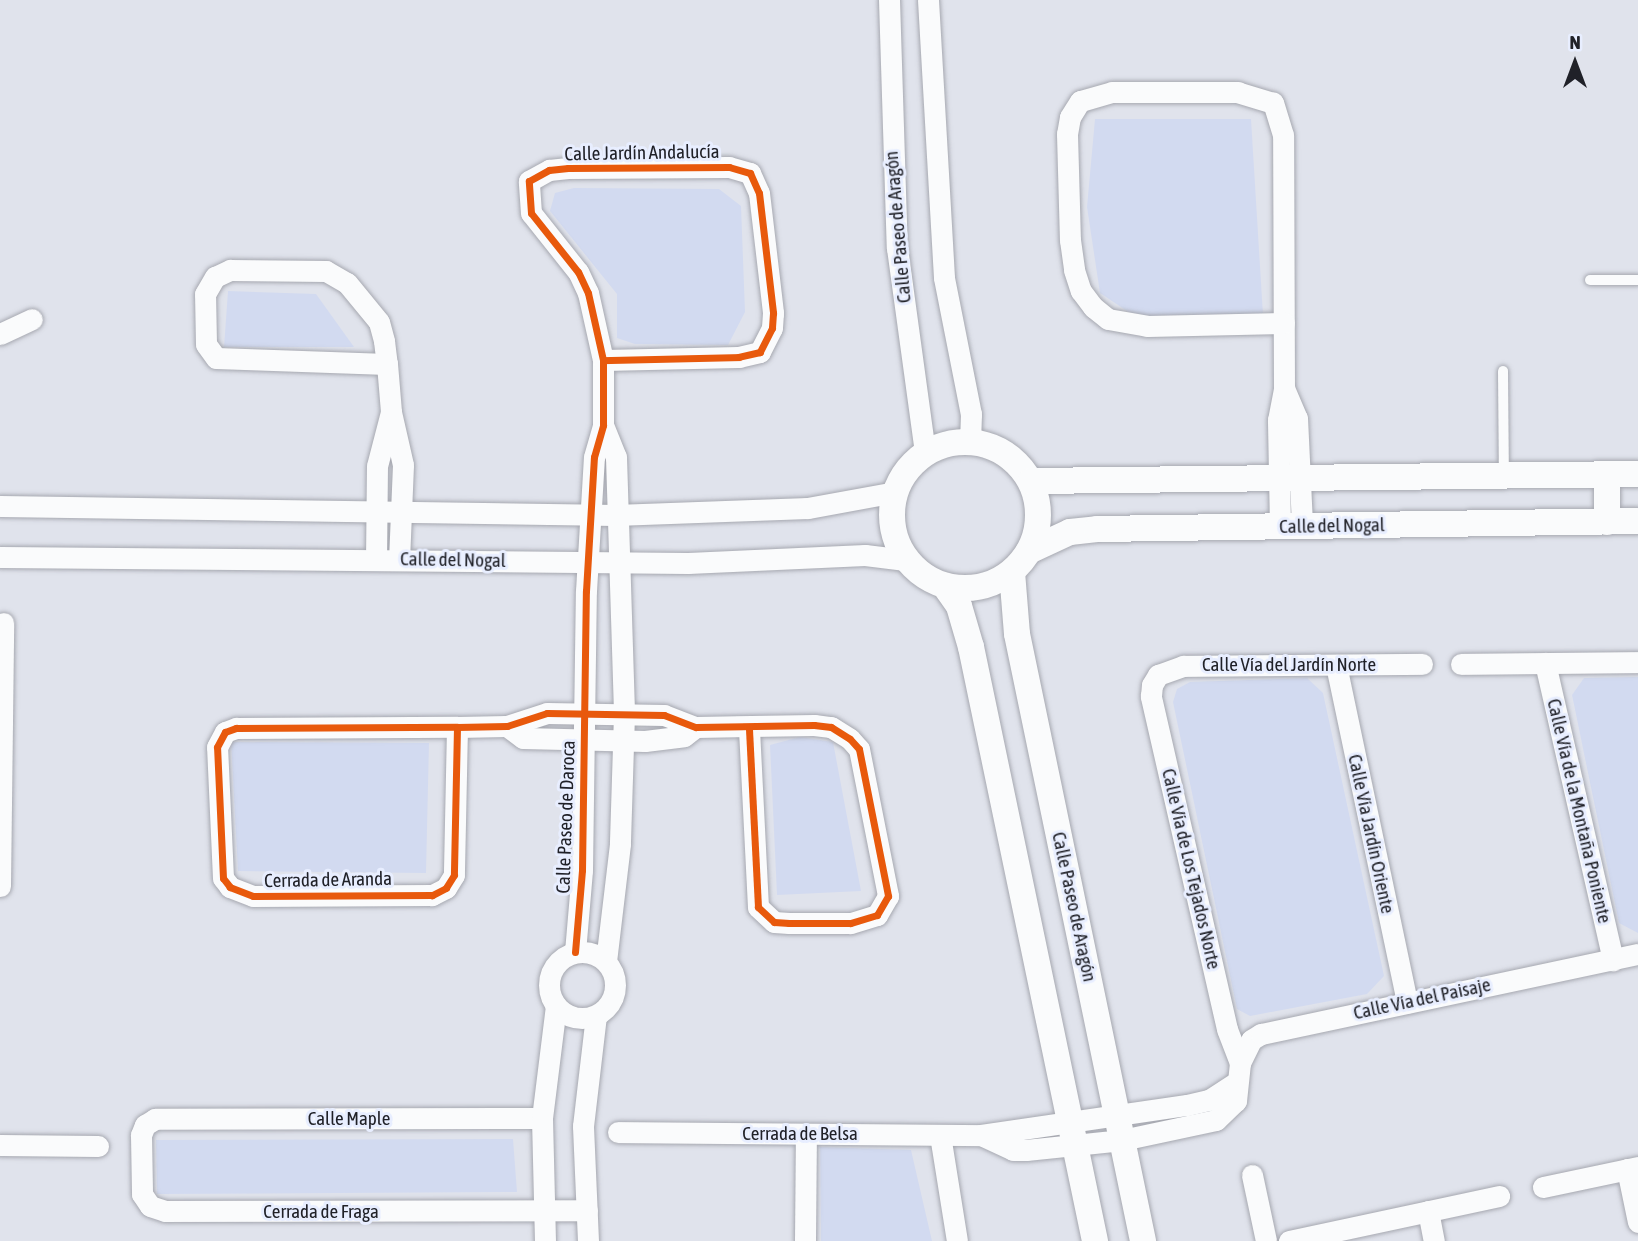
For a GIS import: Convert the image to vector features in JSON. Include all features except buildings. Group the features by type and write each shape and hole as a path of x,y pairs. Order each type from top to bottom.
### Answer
{"street":[{"name":"Calle Paseo de Aragón","path":"889,0 897,248 925,452"},
{"path":"928,0 944,278 971,414 970,441"},
{"path":"1284,323 1147,326 1108,319 1093,307 1073,270 1070,240 1067,134 1070,117 1080,101 1112,92 1238,92 1273,103 1283,135 1284,323 1284,388 1297,418 1290,477 1291,526"},
{"name":"Calle Jardín Andalucía","path":"729,167 750,173 757,180 773,313 760,352 739,357 603,359 587,293 578,272 531,213 529,181 549,170 568,169 729,167"},
{"path":"387,364 216,358 205,344 205,294 215,277 230,270 326,271 346,283 379,323 387,364 391,412 402,446 399,560"},
{"path":"0,334 32,319"},
{"path":"603,359 603,425 616,457 615,515 624,714 620,844 606,961 615,991 612,1001 596,1016 574,1018 556,1006 550,996 550,974 555,964 575,952 596,954 606,961"},
{"path":"376,560 380,447 391,412"},
{"name":"Calle Paseo de Daroca","path":"575,952 594,457 603,425"},
{"path":"970,441 993,447 1015,460 1031,481 1038,504 1038,528 1029,551 1012,572 991,584 968,589 945,586 923,576 906,560 895,539 891,516 895,492 906,470 925,452 947,443 970,441"},
{"path":"1031,481 1638,474"},
{"path":"1607,475 1607,522"},
{"path":"0,506 401,514 615,515 808,508 895,492"},
{"name":"Calle del Nogal","path":"1029,551 1070,532 1097,529 1638,521"},
{"name":"Calle del Nogal","path":"0,557 688,563 865,555 906,560"},
{"name":"Calle Paseo de Aragón","path":"1012,572 1015,622 1143,1241"},
{"path":"945,586 959,606 971,646 1095,1241"},
{"path":"0,886 3,623"},
{"path":"1461,664 1638,662"},
{"name":"Calle Vía de la Montaña Poniente","path":"1545,663 1613,960"},
{"name":"Calle Vía del Jardín Norte","path":"1158,675 1182,666 1422,664"},
{"name":"Calle Vía Jardín Oriente","path":"1336,665 1407,1003"},
{"name":"Calle Vía de Los Tejados Norte","path":"1158,675 1151,696 1238,1073"},
{"name":"Cerrada de Aranda","path":"457,727 454,876 446,888 432,895 253,897 230,887 223,878 217,747 225,732 248,726 507,726 547,713 664,715 696,727 749,727 831,727 859,749 888,896 877,915 850,923 774,922 758,907 749,727"},
{"name":"Cerrada de Aranda","path":"507,726 523,738 624,741 663,741 696,727"},
{"name":"Calle Vía del Paisaje","path":"1119,1129 1216,1120 1232,1109 1238,1073 1251,1040 1261,1034 1638,954"},
{"path":"545,1241 542,1118 556,1006"},
{"path":"588,1241 585,1088 596,1016"},
{"name":"Calle Maple","path":"155,1119 542,1118"},
{"name":"Cerrada de Fraga","path":"155,1119 141,1136 142,1194 150,1206 165,1211 587,1210"},
{"name":"Cerrada de Belsa","path":"618,1132 981,1136 1072,1135 1119,1129"},
{"path":"805,1241 806,1134"},
{"path":"940,1135 957,1241"},
{"path":"0,1145 99,1146"},
{"path":"1543,1187 1633,1168 1638,1222"},
{"path":"1252,1175 1266,1241"},
{"path":"1289,1241 1499,1196"},
{"path":"1428,1211 1434,1241"}],"lane":[{"path":"1590,279 1638,280"},
{"path":"1503,371 1504,476"}],"shaded area":[{"path":"1095,119 1251,119 1263,315 1136,317 1100,293 1087,207"},
{"path":"574,188 719,189 741,206 745,312 728,345 635,344 617,338 617,294 550,211 555,193"},
{"path":"228,291 316,294 354,347 224,347"},
{"path":"1638,677 1638,933 1619,923 1572,695 1584,678"},
{"path":"1307,678 1323,693 1384,976 1367,994 1250,1016 1237,1009 1173,702 1177,689 1190,682"},
{"path":"800,737 833,742 861,891 777,895 770,745"},
{"path":"231,742 429,743 426,873 238,871"},
{"path":"513,1139 517,1192 157,1194 156,1140"},
{"path":"820,1147 911,1150 932,1241 821,1241"}],"cycle path":[{"path":"575,952 582,870 586,591 594,457 603,425 603,360 588,293 578,272 531,213 529,181 549,170 568,168 729,167 750,173 759,193 773,313 772,328 760,352 739,357 603,360"},
{"path":"457,727 454,875 446,888 432,895 253,896 230,887 223,878 217,747 225,732 236,728 507,726 547,713 664,715 696,727 814,725 831,727 850,739 859,749 888,896 877,915 850,923 774,922 758,907 749,727"}]}
